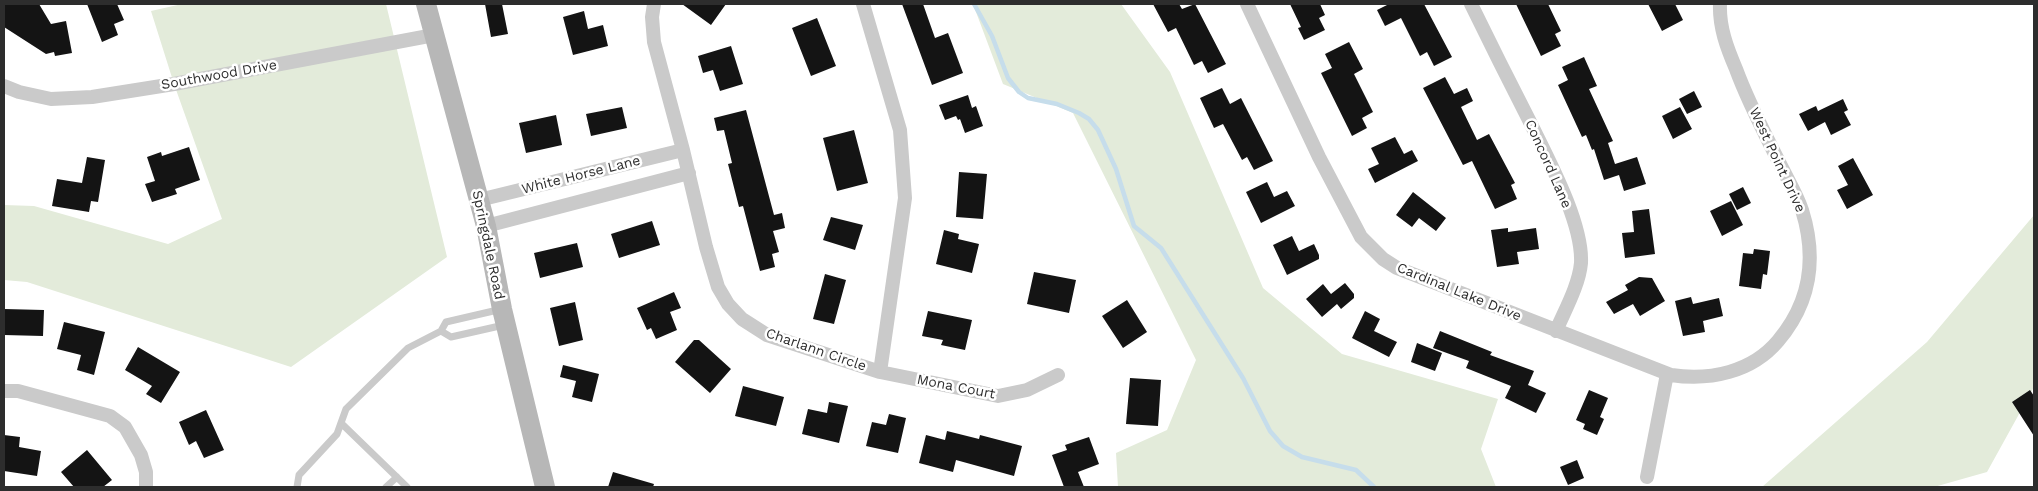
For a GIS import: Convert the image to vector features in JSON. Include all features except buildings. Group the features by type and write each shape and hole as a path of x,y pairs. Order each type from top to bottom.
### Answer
{"main road":[{"name":"Springdale Road","path":"426,4 486,226 504,317 545,487"}],"street":[{"name":"Charlann Circle","path":"654,4 652,17 654,42 689,173 706,247 718,286 728,304 742,319 767,335 880,372 905,198 900,130 863,4"},
{"name":"Cardinal Lake Drive","path":"1247,4 1319,156 1361,237 1383,259 1397,268 1668,374"},
{"name":"Concord Lane","path":"1471,4 1555,174 1580,244 1581,264 1577,281 1556,331"},
{"name":"West Point Drive","path":"1668,374 1691,378 1718,376 1744,367 1770,350 1790,328 1808,287 1809,241 1801,208 1741,83 1724,40 1720,4"},
{"name":"Southwood Drive","path":"4,86 19,92 51,99 92,97 174,84 434,35"},
{"name":"White Horse Lane","path":"479,200 683,150"},
{"name":"White Horse Lane","path":"486,226 689,173"},
{"name":"Mona Court","path":"880,372 998,396 1027,390 1058,375"},
{"path":"1647,477 1668,374"},
{"path":"4,391 18,391 110,416 125,428 141,455 146,472 146,487"}],"lane":[{"path":"441,331 451,337 504,317"},
{"path":"297,487 299,474 337,434 346,409 408,348 441,331 446,322 504,317"},
{"path":"342,423 406,487"},
{"path":"386,487 396,477"}],"green space":[{"path":"182,4 386,4 447,257 291,367 27,282 4,280 4,205 34,206 168,244 222,219 174,84 151,11"},
{"path":"973,4 1121,4 1170,72 1263,288 1342,354 1498,399 1481,449 1496,487 1118,487 1116,453 1167,430 1196,360 1073,113 1003,84"},
{"path":"2034,215 2034,387 1987,472 1934,487 1762,487 1927,342"}],"waterway":[{"path":"974,4 992,36 1008,78 1019,92 1028,98 1057,104 1079,113 1089,119 1098,130 1116,169 1134,226 1161,248 1243,378 1270,431 1283,446 1302,457 1356,470 1374,487"}]}
